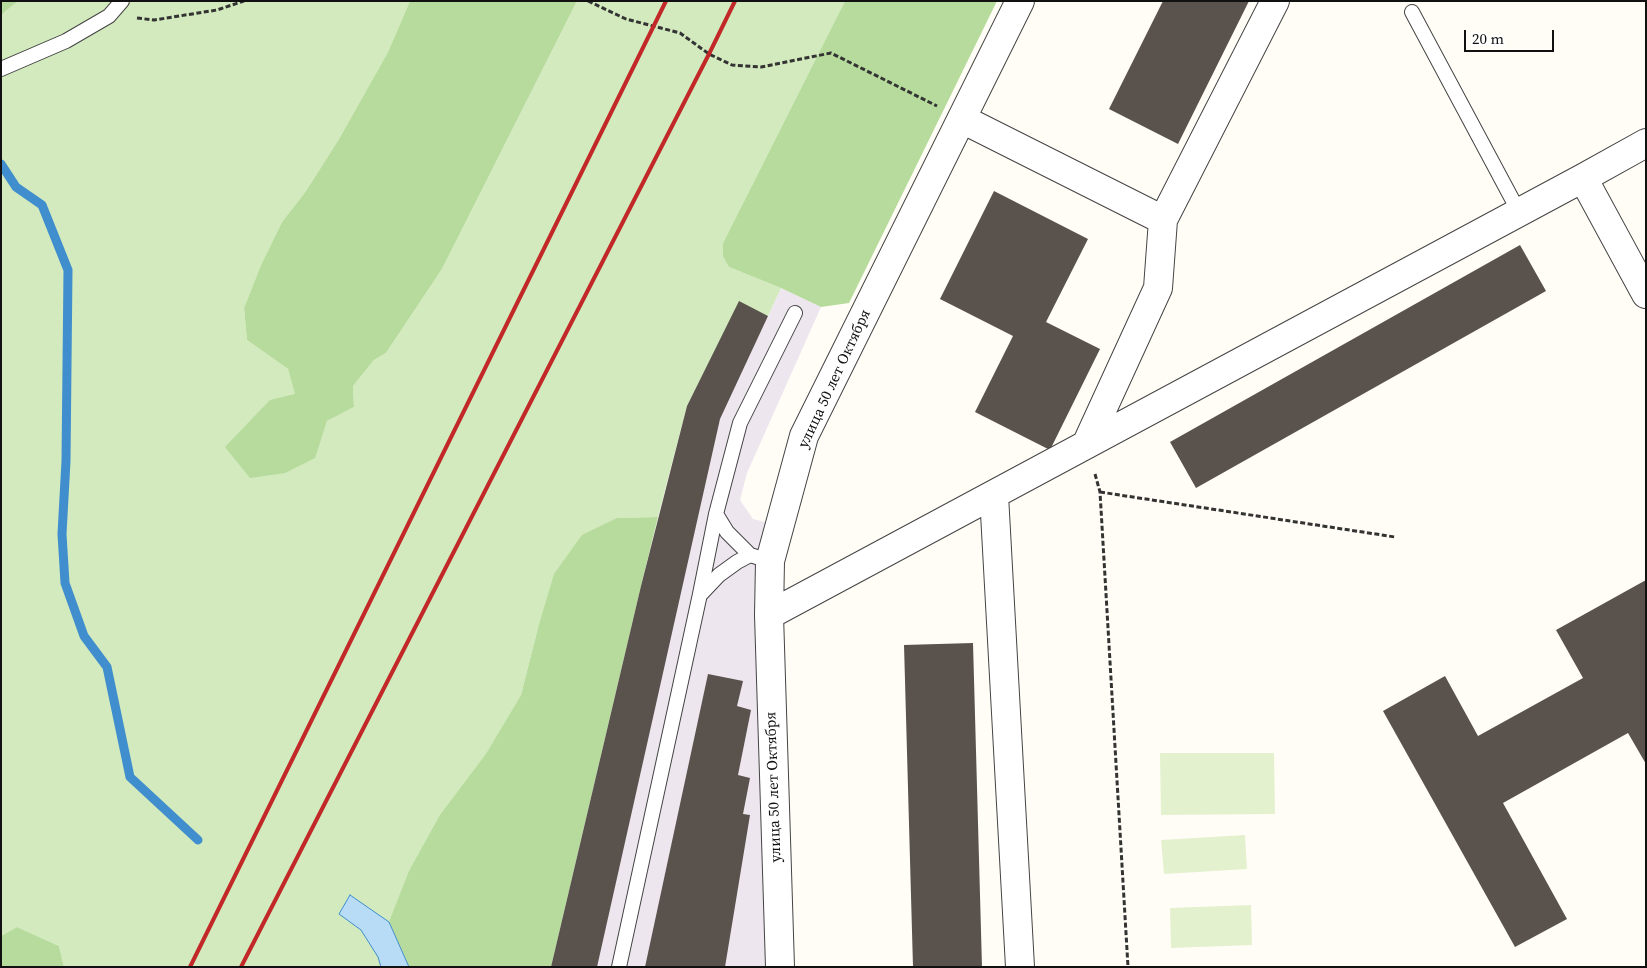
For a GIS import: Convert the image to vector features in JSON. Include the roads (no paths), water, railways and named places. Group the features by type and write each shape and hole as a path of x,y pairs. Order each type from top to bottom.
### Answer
{"street":[{"name":"улица 50 лет Октября","path":"780,967 769,615 760,558 804,436 1020,1"},
{"path":"1086,445 1158,288 1163,220 1275,1"},
{"path":"962,119 1163,220"},
{"path":"769,615 1646,143"},
{"path":"1582,178 1646,294"},
{"path":"994,495 1020,967"}],"lane":[{"path":"1,69 66,41 109,16 122,1"},
{"path":"1412,12 1519,212"},
{"path":"619,967 716,514 740,422 795,314"},
{"path":"716,514 727,532 760,558"},
{"path":"700,594 719,575 736,562 760,558"}],"water":[{"path":"350,895 389,922 409,967 381,967 378,957 361,930 339,914"}],"waterway":[{"path":"1,164 16,187 42,205 68,270 66,461 62,534 65,583 84,636 107,667 130,777 198,840"}],"railway":[{"path":"190,967 666,1"},
{"path":"241,967 735,1"}]}
